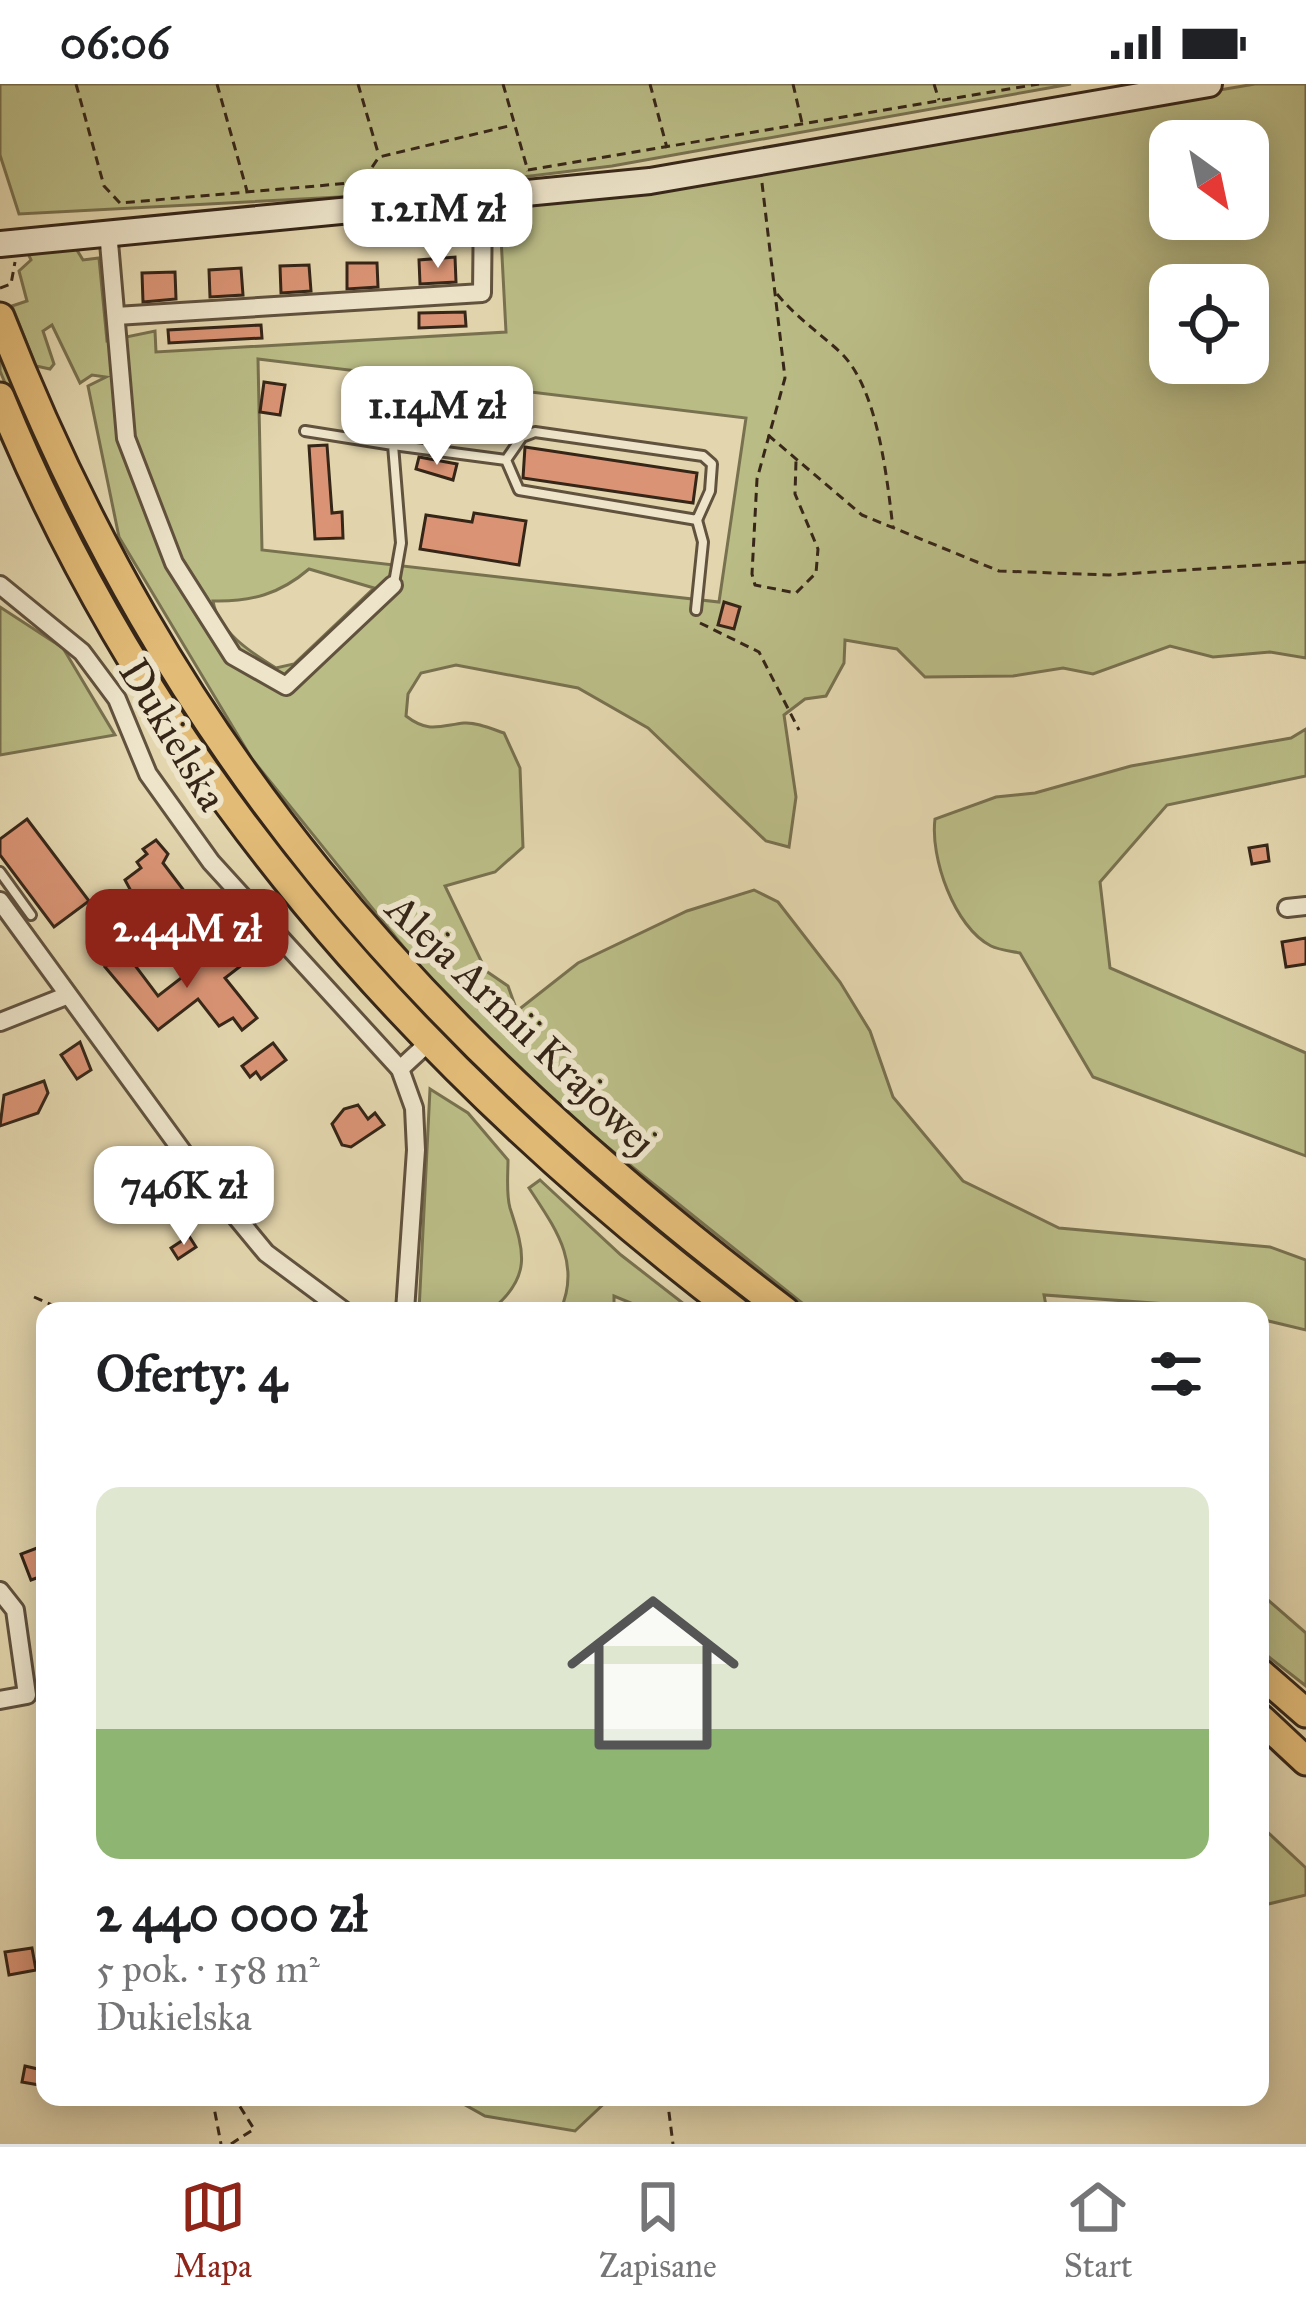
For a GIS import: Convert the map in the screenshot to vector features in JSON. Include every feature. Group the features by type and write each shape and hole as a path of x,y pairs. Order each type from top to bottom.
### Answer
{"main road":[{"name":"Aleja Armii Krajowej","path":"0,317 61,460 127,590 205,720 312,868 384,953 498,1072 640,1198 773,1302"},
{"name":"Aleja Armii Krajowej","path":"0,397 100,604 188,748 307,909 427,1044 583,1189 724,1302"},
{"path":"1269,1681 1306,1713"},
{"path":"1269,1726 1306,1761"}],"street":[{"path":"5,243 483,201 759,163 1209,84"},
{"path":"116,316 482,293 483,201"},
{"path":"108,232 127,438 174,563 233,656 286,686 393,584"},
{"name":"Dukielska","path":"0,585 82,652 117,699 148,774 211,862 400,1069 414,1108 416,1150 406,1302"},
{"path":"0,901 66,996 266,1252 332,1302"},
{"path":"0,1022 66,996"},
{"path":"400,1069 427,1044"},
{"path":"0,1592 15,1610 27,1695 0,1700"}],"lane":[{"path":"304,431 506,460"},
{"path":"506,460 522,436 535,432 704,456 712,464 710,491 698,520 703,542 696,610"},
{"path":"393,445 401,543 393,584"},
{"path":"506,460 519,490 698,520"},
{"path":"0,872 31,914"}],"path":[{"path":"76,84 104,186 113,202 362,182 379,158 513,125"},
{"path":"218,84 248,193"},
{"path":"358,84 379,158"},
{"path":"503,84 528,170 1039,84"},
{"path":"650,84 668,149"},
{"path":"793,84 803,126"},
{"path":"934,84 939,101"},
{"path":"759,163 785,378 767,434 752,535 752,574 764,590 796,592 816,573 818,549 795,494 796,461"},
{"path":"0,288 11,284 16,263 5,243"},
{"path":"777,294 821,340 842,352 863,393 877,429 893,530"},
{"path":"767,434 836,497 893,530 999,572 1109,575 1306,562"},
{"path":"696,610 700,623 719,637 759,652 799,730"},
{"path":"34,1297 45,1302"},
{"path":"214,2106 220,2144"},
{"path":"231,2144 254,2129 240,2106"},
{"path":"668,2106 673,2144"}],"green space":[{"path":"0,84 1071,84 612,166 377,195 19,214 0,155"},
{"path":"1255,84 1306,84 1306,658 1270,652 1213,657 1170,646 1093,674 1063,668 1013,676 925,677 897,649 845,640 844,663 826,696 805,699 784,715 796,797 789,847 766,841 648,728 578,688 456,665 421,673 408,694 406,716 427,726 469,723 504,733 520,768 523,847 495,872 445,886 486,971 508,986 517,1011 578,963 687,911 754,890 778,902 840,982 870,1031 893,1097 963,1181 1059,1228 1270,1247 1306,1260 1306,1330 1269,1321 1269,1302 1138,1302 1044,1295 1045,1302 801,1302 565,1113 435,986 252,759 119,537 88,386 106,377 92,375 80,383 52,325 43,331 54,364 50,369 36,366 12,306 27,301 19,271 31,260 26,249 72,242 83,260 99,258 107,341 155,331 156,352 506,332 500,218 531,206","holes":["258,359 746,418 719,602 262,550","309,569 374,588 294,664 276,668 228,631 213,601 264,595"]},
{"path":"0,343 305,874 429,1016 535,1120 759,1302 741,1302 639,1222 457,1060 263,837 144,660 32,447 0,371"},
{"path":"0,607 63,648 115,735 0,755"},
{"path":"1306,729 1306,776 1167,805 1100,882 1110,968 1306,1053 1306,1156 1093,1077 1020,953 991,946 966,923 947,890 934,835 935,819 996,797 1035,793 1131,766 1291,738"},
{"path":"430,1089 468,1113 508,1160 508,1197 521,1263 513,1287 500,1302 419,1302"},
{"path":"540,1180 621,1255 681,1302 628,1302 614,1296 614,1302 563,1302 567,1262 556,1232 529,1188"},
{"path":"1269,1601 1306,1633 1306,1686 1269,1657"},
{"path":"1269,1833 1306,1868 1306,1895 1269,1904"},
{"path":"467,2106 601,2106 575,2131 485,2116"}],"building":[{"path":"455,257 456,282 420,284 419,260"},
{"path":"347,263 377,263 378,287 347,289"},
{"path":"309,265 311,291 281,293 280,266"},
{"path":"241,268 243,295 210,297 209,270"},
{"path":"175,272 176,299 143,302 142,273"},
{"path":"465,312 466,326 419,328 419,313"},
{"path":"261,325 262,338 169,343 168,330"},
{"path":"264,382 285,385 280,415 260,412"},
{"path":"356,395 380,399 374,432 350,427"},
{"path":"327,445 332,513 342,512 343,538 315,539 309,446"},
{"path":"525,447 697,473 693,503 523,478"},
{"path":"419,457 457,464 453,480 416,469"},
{"path":"474,513 526,521 519,565 420,549 426,515 472,522"},
{"path":"724,602 740,607 734,629 718,625"},
{"path":"27,819 89,901 54,927 0,855 0,839"},
{"path":"156,840 168,854 163,863 185,892 176,898 197,925 181,938 160,911 147,921 125,880 141,868 137,862 147,854 143,849"},
{"path":"1267,845 1269,861 1252,864 1249,848"},
{"path":"1306,938 1306,964 1286,967 1282,942"},
{"path":"225,944 242,965 225,978 257,1018 242,1030 233,1018 219,1026 198,999 158,1030 105,967 125,952 158,996"},
{"path":"80,1042 91,1070 77,1079 61,1055"},
{"path":"273,1043 286,1060 261,1079 256,1072 250,1077 242,1066"},
{"path":"44,1081 48,1093 38,1113 0,1126 4,1095"},
{"path":"358,1105 368,1119 375,1113 384,1125 351,1147 342,1145 332,1124 344,1109"},
{"path":"170,1160 179,1173 157,1189 148,1176"},
{"path":"189,1236 196,1247 178,1259 171,1248"},
{"path":"36,1548 36,1578 31,1580 21,1554"},
{"path":"32,1948 36,1970 9,1975 5,1952"},
{"path":"25,2066 36,2069 36,2084 22,2082"}]}
